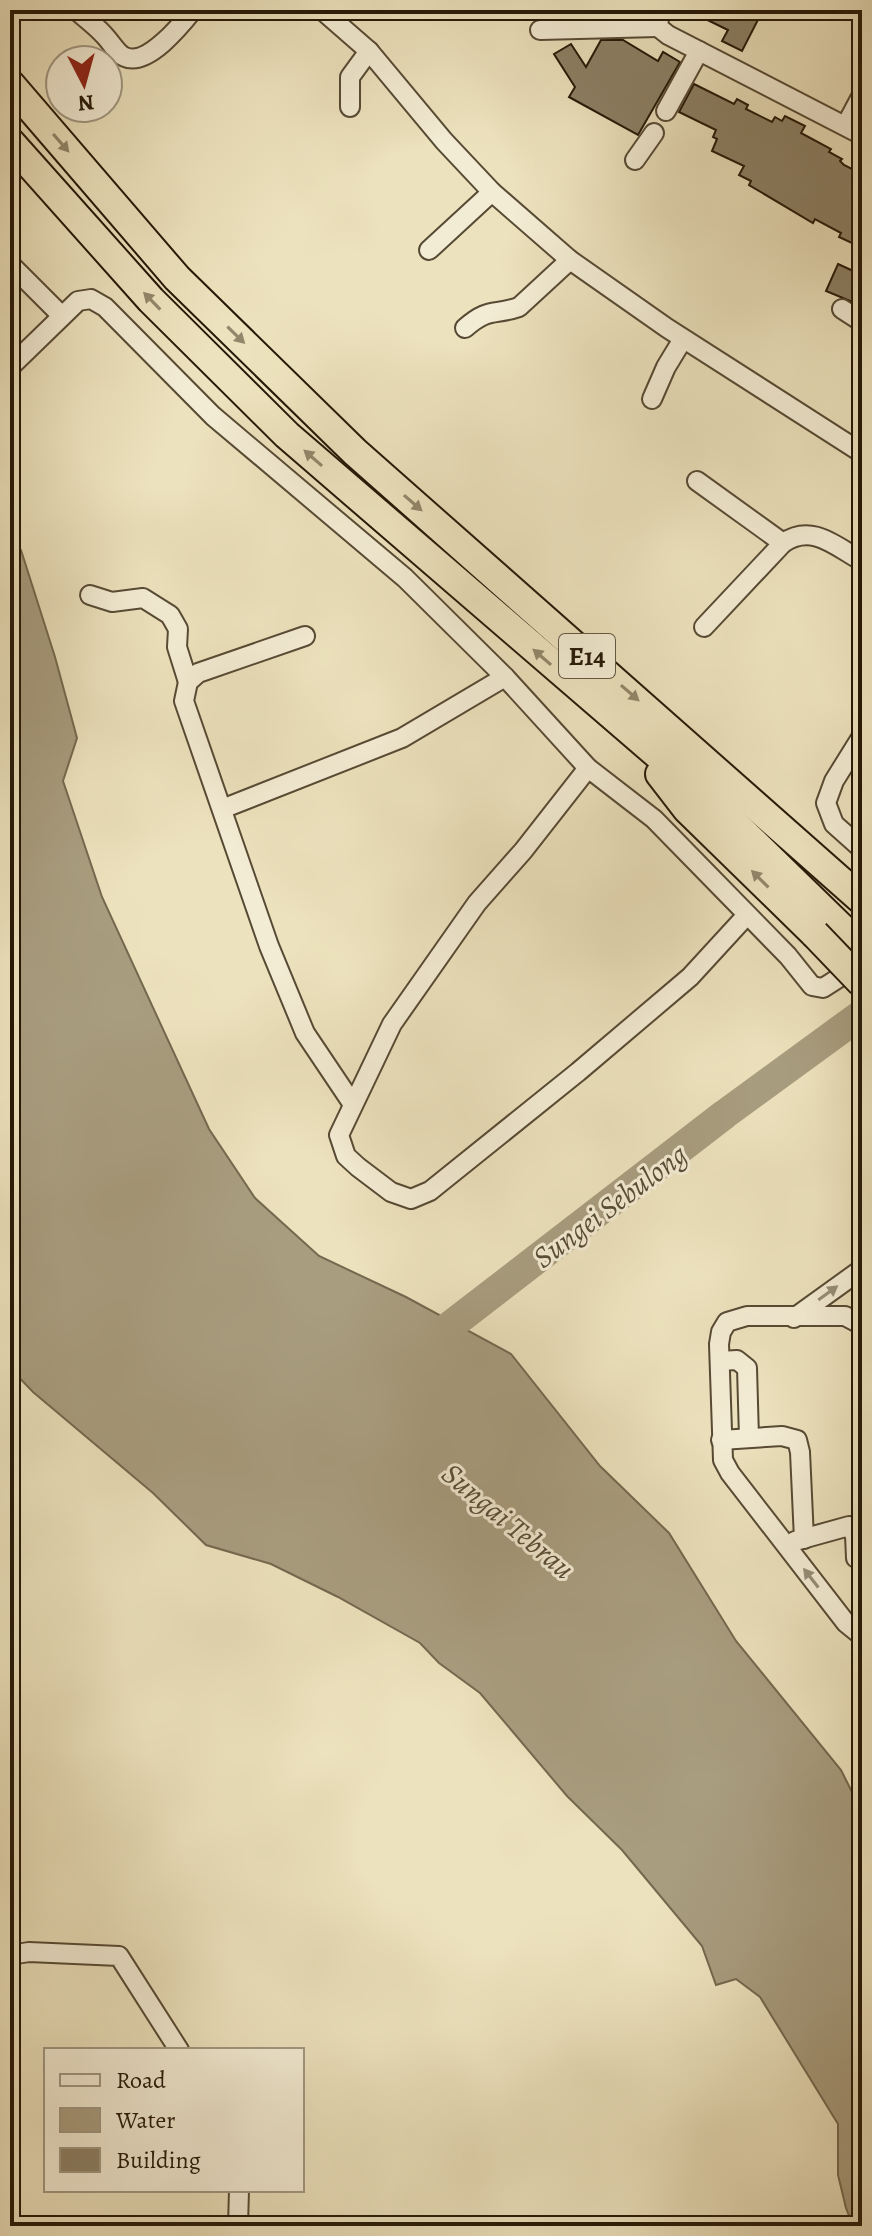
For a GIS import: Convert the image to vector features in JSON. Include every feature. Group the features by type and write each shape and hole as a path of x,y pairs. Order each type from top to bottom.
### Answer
{"highway":[{"name":"E14","path":"10,84 177,278 355,452 862,900"},
{"name":"E14","path":"10,142 151,300 287,435 707,797 862,948"},
{"path":"622,726 687,809 862,983"}],"street":[{"path":"76,10 123,57 134,59 147,56 181,26 193,10"},
{"path":"322,10 360,43 492,192 570,260 683,339 862,453"},
{"path":"540,30 659,18 671,37 854,130 862,95"},
{"path":"350,107 350,77 360,43"},
{"path":"666,111 699,51"},
{"path":"635,160 654,133"},
{"path":"429,250 492,192"},
{"path":"465,328 485,313 519,307 570,260"},
{"path":"10,264 62,316"},
{"path":"10,367 78,301 91,299 105,307 213,416 405,578 505,677 588,768 654,819 731,896 812,986 823,988 862,963"},
{"path":"842,309 862,322"},
{"path":"652,399 683,339"},
{"path":"697,481 783,543"},
{"path":"704,627 783,543 797,534 812,534 862,561"},
{"path":"90,595 112,602 143,598 170,615 178,629 177,647 188,682 184,701 269,946 305,1033 352,1103"},
{"path":"188,682 198,673 305,636"},
{"path":"222,809 402,738 505,677"},
{"path":"862,736 834,781 826,803 834,824 862,849"},
{"path":"588,768 523,851 477,903 392,1024 339,1135 346,1156 391,1192 411,1199 430,1191 690,977 746,916"},
{"path":"794,1318 862,1269"},
{"path":"862,1325 845,1316 747,1316 727,1322 719,1344 723,1460 846,1623 862,1636"},
{"path":"720,1361 737,1360 747,1368 749,1438"},
{"path":"721,1440 782,1436 797,1440 804,1539"},
{"path":"784,1544 849,1526 855,1535 856,1558"},
{"path":"10,1955 29,1952 119,1956 178,2048"},
{"path":"238,2226 239,2192"}],"water":[{"name":"Sungai Tebrau","path":"10,542 21,550 77,738 63,781 102,897 209,1129 255,1198 319,1256 406,1297 511,1354 600,1466 669,1533 736,1641 841,1770 862,1812 862,2226 853,2226 838,2175 838,2124 760,1997 736,1979 716,1985 702,1946 622,1850 567,1796 480,1693 439,1663 420,1643 338,1597 271,1564 206,1545 153,1493 33,1392 10,1368"}],"building":[{"path":"587,10 631,10 628,16 601,16"},
{"path":"687,10 763,10 742,51 722,41 728,30"},
{"path":"601,40 623,40 658,61 663,52 680,62 638,135 569,97 575,87 554,54 571,44 586,67"},
{"path":"694,84 734,104 737,99 748,105 746,109 772,122 775,117 782,121 785,116 805,126 801,133 831,149 829,152 842,159 840,161 844,165 862,174 862,229 854,244 839,237 841,233 815,219 813,223 749,185 751,181 739,175 744,166 712,151 717,139 713,137 716,130 679,112"},
{"path":"838,264 862,275 862,306 826,291"}],"waterway":[{"name":"Sungei Sebulong","path":"424,1346 725,1114 862,1014"}]}
